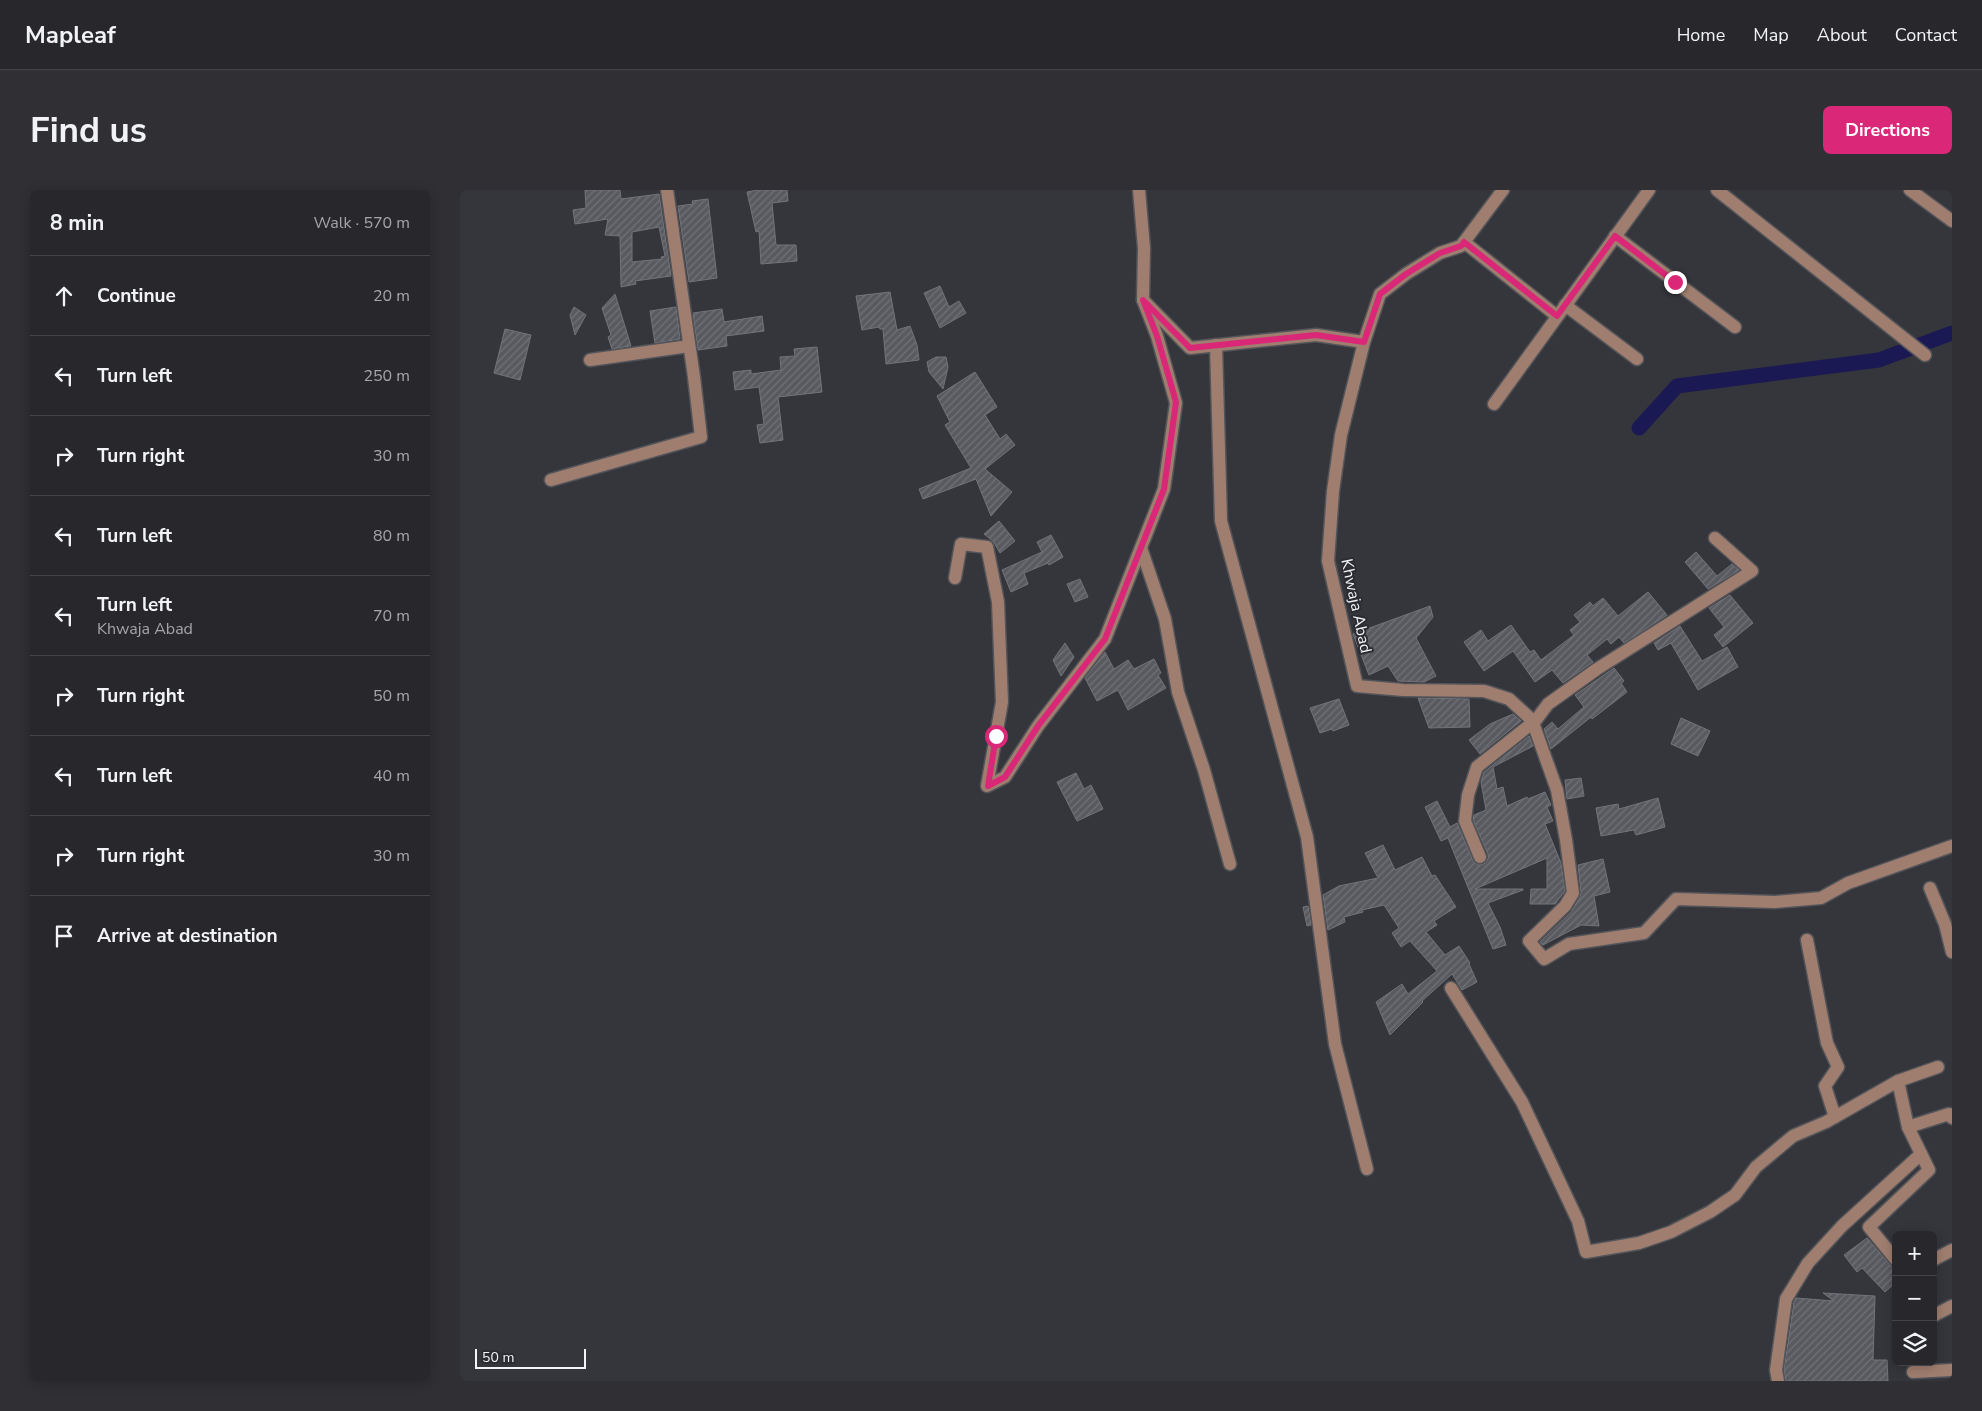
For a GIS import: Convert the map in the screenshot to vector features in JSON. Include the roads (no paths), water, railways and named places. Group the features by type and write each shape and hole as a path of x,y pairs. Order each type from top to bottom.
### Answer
{"street":[{"path":"551,480 701,437 667,190"},
{"path":"955,578 961,544 987,547 998,602 1002,702 988,786 1005,777 1038,726 1105,639 1164,489 1176,402 1157,336 1143,300 1144,248 1139,190"},
{"name":"Khwaja Abad","path":"1503,190 1461,246 1440,253 1406,274 1380,294 1364,342 1342,435 1333,491 1328,561 1357,686 1403,690 1484,691 1509,699 1533,723 1557,790 1573,893 1565,906 1529,941 1544,959 1569,944 1644,933 1676,899 1775,902 1821,898 1848,883 1952,846"},
{"path":"1494,404 1649,190"},
{"path":"1718,190 1925,355"},
{"path":"1910,190 1952,221"},
{"path":"1615,236 1735,327"},
{"path":"1464,242 1561,310 1637,359"},
{"path":"1143,300 1190,348 1316,335 1364,342"},
{"path":"1216,345 1221,521 1307,837 1335,1044 1367,1169"},
{"path":"590,360 689,346"},
{"path":"1480,857 1465,820 1468,795 1477,767 1533,723 1548,704 1597,670 1752,571 1715,538"},
{"path":"1141,548 1165,619 1178,692 1204,770 1230,864"},
{"path":"1930,888 1945,924 1952,952"},
{"path":"1807,940 1827,1043 1838,1067 1825,1086 1835,1117"},
{"path":"1451,988 1522,1102 1578,1221 1586,1252 1639,1243 1671,1232 1710,1212 1735,1195 1756,1168 1793,1136 1835,1117 1898,1081 1938,1067"},
{"path":"1892,1255 1869,1227 1928,1170 1908,1127 1898,1081"},
{"path":"1908,1127 1949,1114 1952,1118"},
{"path":"1778,1381 1776,1370 1786,1299 1808,1263 1842,1226 1921,1154"},
{"path":"1937,1258 1952,1250"},
{"path":"1937,1314 1952,1306"},
{"path":"1912,1372 1952,1370"}],"waterway":[{"path":"1639,428 1677,386 1879,360 1952,333"}]}
